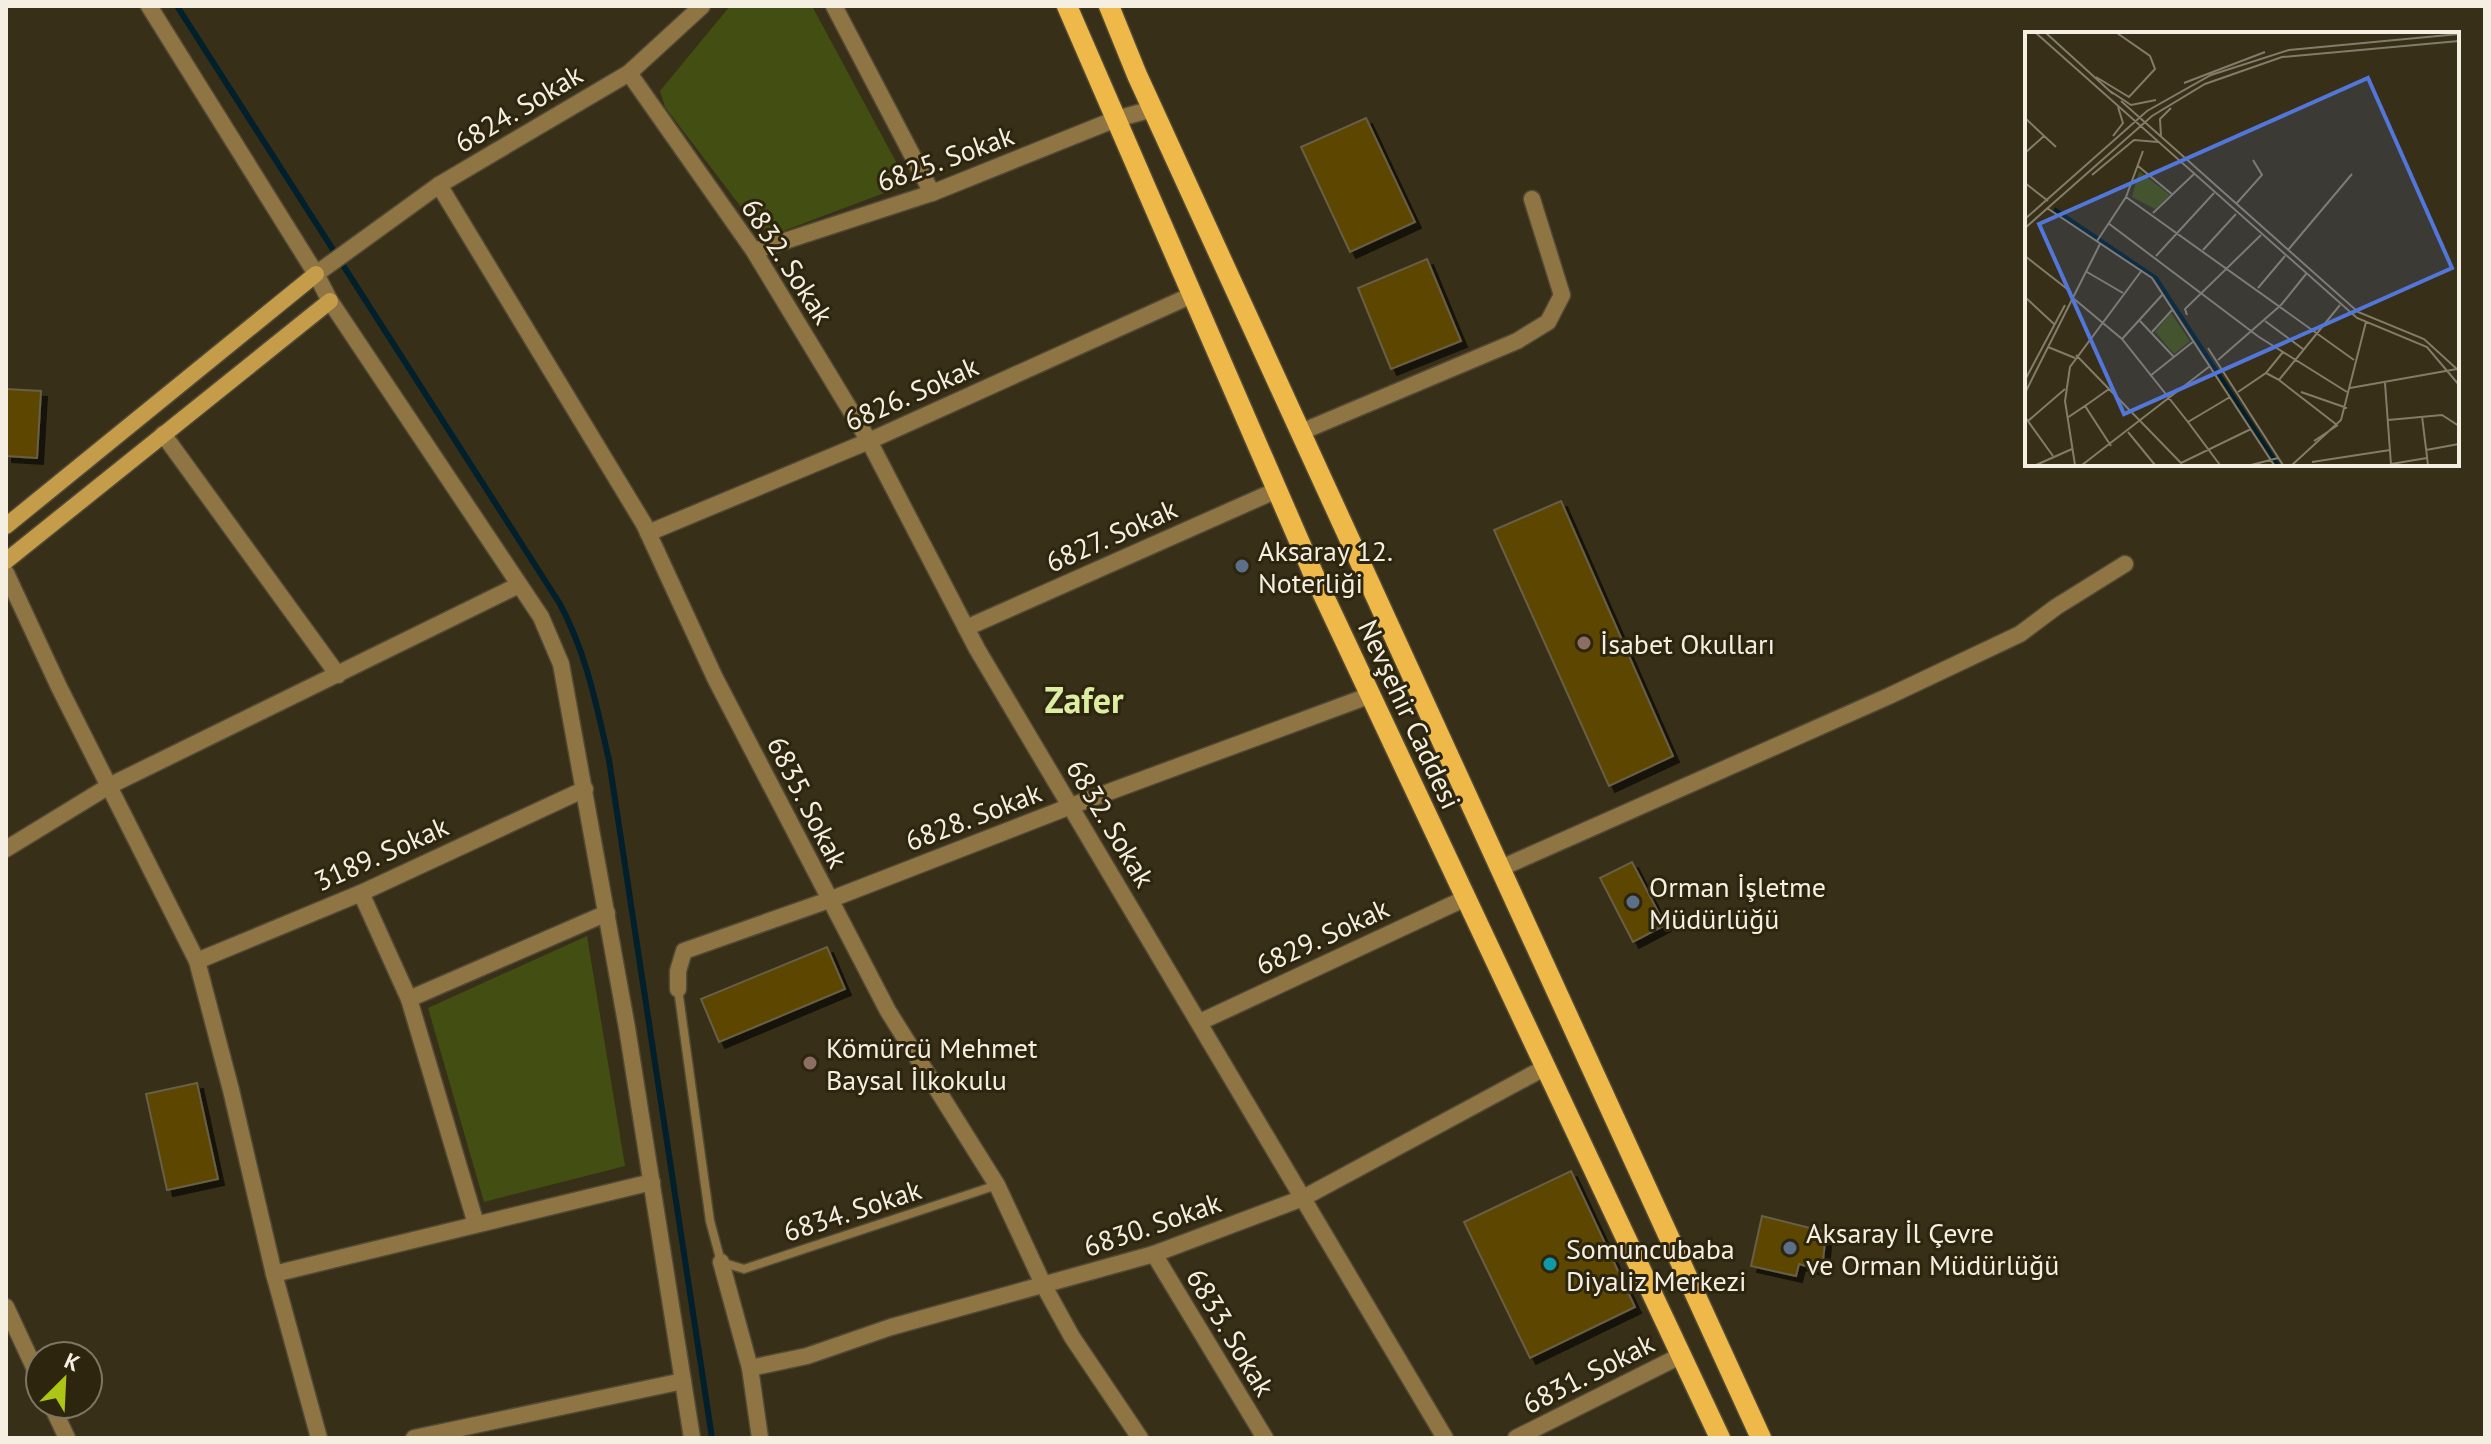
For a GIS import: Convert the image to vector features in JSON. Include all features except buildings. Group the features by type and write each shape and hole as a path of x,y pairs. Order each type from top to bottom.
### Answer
{"main road":[{"name":"Nevşehir Caddesi","path":"1067,6 1277,490 1720,1438"},
{"name":"Nevşehir Caddesi","path":"1109,6 1153,109 1761,1438"},
{"path":"7,524 323,270"},
{"path":"6,561 330,301"}],"street":[{"path":"149,6 323,270 330,301 541,617 561,664 607,913 692,1438"},
{"name":"6824. Sokak","path":"323,270 439,185 629,73 702,6"},
{"path":"834,6 932,193"},
{"name":"6832. Sokak","path":"629,73 754,251 869,441 966,628 1445,1438"},
{"name":"6825. Sokak","path":"754,251 932,193 1116,119 1153,109"},
{"name":"6835. Sokak","path":"439,185 648,533 715,678 888,1011 997,1185 1044,1286 1072,1337 1140,1438"},
{"path":"1301,432 1517,341 1548,322 1562,295 1532,199"},
{"name":"6826. Sokak","path":"648,533 869,441 1192,295"},
{"path":"163,434 338,675"},
{"name":"6827. Sokak","path":"966,628 1277,490"},
{"path":"1501,868 1889,696 2020,634 2056,607 2125,564"},
{"path":"6,573 197,961 274,1274 319,1438"},
{"path":"6,849 109,786 519,585"},
{"name":"6828. Sokak","path":"678,989 678,971 684,951 829,900 1371,695"},
{"name":"3189. Sokak","path":"197,961 361,893 585,789"},
{"path":"361,893 409,999 476,1224"},
{"name":"6829. Sokak","path":"1200,1022 1466,898"},
{"path":"409,999 607,913"},
{"name":"6830. Sokak","path":"750,1368 807,1356 891,1327 1154,1254 1303,1198 1546,1067"},
{"path":"274,1274 652,1182"},
{"name":"6833. Sokak","path":"1154,1254 1265,1438"},
{"path":"721,1262 750,1368 760,1438"},
{"path":"6,1307 24,1346"},
{"name":"6831. Sokak","path":"1516,1438 1682,1355"},
{"path":"414,1438 683,1381"}],"lane":[{"path":"678,989 710,1221 721,1262"},
{"name":"6834. Sokak","path":"721,1262 744,1269 997,1185"}],"green space":[{"path":"730,6 812,6 908,184 778,233 757,228 665,107 660,91"},
{"path":"587,936 625,1166 484,1202 428,1008"}],"waterway":[{"path":"177,6 560,604 577,642 590,680 609,760 712,1438"}],"place":[{"name":"Aksaray 12. Noterliği","path":"1242,566"},
{"name":"İsabet Okulları","path":"1584,643"},
{"name":"Orman İşletme Müdürlüğü","path":"1633,902"},
{"name":"Kömürcü Mehmet Baysal İlkokulu","path":"810,1063"},
{"name":"Aksaray İl Çevre ve Orman Müdürlüğü","path":"1790,1248"},
{"name":"Somuncubaba Diyaliz Merkezi","path":"1550,1264"}],"district":[{"name":"Zafer","path":"1084,699"}]}
